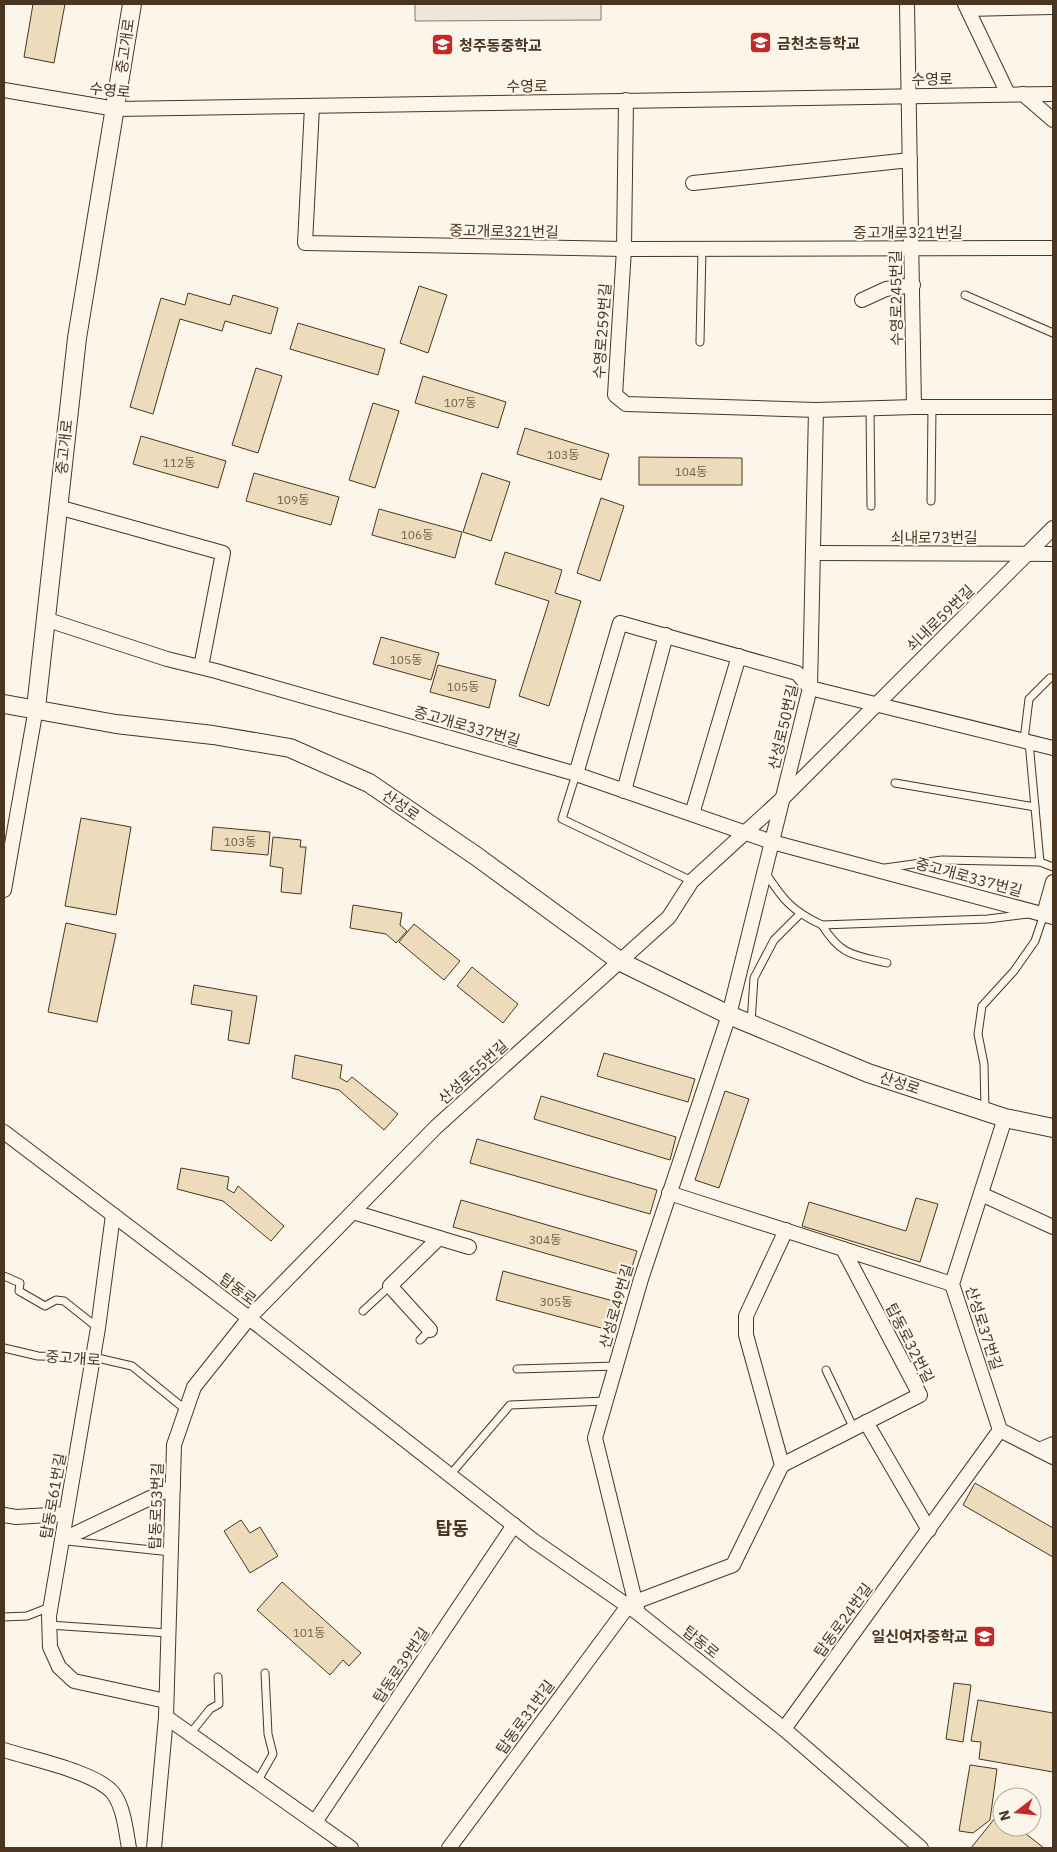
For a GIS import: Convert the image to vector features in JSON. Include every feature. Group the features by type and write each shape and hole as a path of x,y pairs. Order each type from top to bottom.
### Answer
{"street":[{"name":"중고개로","path":"4,890 36,708 77,338 132,4"},
{"name":"수영로245번길","path":"907,4 914,407"},
{"path":"1008,94 967,6 1053,7"},
{"name":"수영로","path":"4,90 116,110 1053,94"},
{"path":"1023,94 1053,120"},
{"name":"수영로259번길","path":"626,100 624,249 615,395 626,404 816,410 932,406 1053,407"},
{"name":"중고개로321번길","path":"312,107 306,243 624,249 1053,248"},
{"path":"693,183 910,160"},
{"path":"862,300 886,289 912,285"},
{"name":"산성로50번길","path":"729,1015 810,688 816,410"},
{"path":"58,507 223,553 201,667"},
{"name":"쇠내로59번길","path":"692,881 783,798 1053,528"},
{"name":"쇠내로73번길","path":"814,553 1053,554"},
{"name":"중고개로337번길","path":"45,619 167,659 201,667 576,774 772,842 1045,915"},
{"path":"576,774 620,623 797,672 810,688 1053,748"},
{"path":"624,791 666,635"},
{"path":"692,814 739,656"},
{"name":"산성로","path":"4,704 36,708 116,724 213,735 290,748 369,783 476,856 621,962 729,1015 868,1073 1005,1118 1053,1128"},
{"name":"산성로55번길","path":"249,1318 436,1127 669,917 692,881"},
{"path":"1045,915 1053,882"},
{"name":"산성로49번길","path":"634,1607 595,1438 641,1279 729,1015"},
{"name":"산성로37번길","path":"1000,1430 952,1284 1005,1118"},
{"name":"탑동로","path":"4,1132 249,1318 514,1525 634,1607 784,1729 921,1848"},
{"path":"670,1193 952,1284"},
{"path":"980,1194 1053,1227"},
{"path":"353,1212 469,1247"},
{"name":"탑동로61번길","path":"113,1215 98,1328 50,1607 50,1648 59,1666 74,1681 166,1701"},
{"path":"634,1607 733,1566 782,1465 746,1334 746,1316 786,1230"},
{"path":"425,1335 390,1286 439,1238"},
{"name":"탑동로32번길","path":"782,1465 920,1395 843,1249"},
{"name":"탑동로53번길","path":"154,1848 166,1717 174,1445 194,1387 249,1318"},
{"path":"860,1425 928,1530"},
{"path":"1000,1430 1053,1457"},
{"name":"탑동로24번길","path":"784,1729 1000,1430"},
{"path":"1039,1450 1053,1444"},
{"path":"62,1540 173,1487"},
{"path":"4,1515 16,1517 66,1514"},
{"name":"탑동로39번길","path":"315,1822 514,1525"},
{"name":"탑동로31번길","path":"449,1848 634,1607"},
{"path":"166,1717 351,1848"},
{"path":"4,1750 98,1781 114,1794 122,1814 130,1848"}],"lane":[{"path":"700,342 702,249"},
{"path":"965,295 1053,333"},
{"path":"931,501 932,406"},
{"path":"870,408 871,506"},
{"path":"1040,862 1026,741 1029,699 1050,678"},
{"path":"576,774 562,819 692,881"},
{"path":"895,783 1035,807"},
{"name":"중고개로337번길","path":"875,869 942,860 1040,862 1053,867"},
{"path":"765,871 780,895 799,914 822,926 833,943 852,954 887,963"},
{"path":"751,1024 754,978 774,940 799,914"},
{"path":"822,926 988,920 1045,915 1035,941 1014,971 982,1006 978,1034 984,1064 985,1111"},
{"path":"4,1276 20,1283 18,1291 45,1306 56,1300 64,1301 98,1328"},
{"path":"362,1311 390,1286"},
{"name":"중고개로","path":"4,1348 38,1356 93,1357 132,1366 186,1411"},
{"path":"517,1369 616,1366"},
{"path":"826,1370 860,1425"},
{"path":"450,1475 510,1405 606,1401"},
{"path":"62,1540 171,1552"},
{"path":"4,1617 27,1616 50,1607"},
{"path":"49,1625 168,1633"},
{"path":"257,1782 273,1754 268,1734 265,1673"},
{"path":"190,1734 210,1709 219,1704 218,1677"}],"shaded area":[{"path":"415,4 601,4 601,20 415,21"}],"building":[{"path":"33,4 65,4 54,63 24,57"},
{"path":"419,286 447,295 428,353 400,343"},
{"path":"188,293 230,305 233,295 278,308 271,334 225,321 222,331 180,319 153,414 130,407 161,298 185,305"},
{"path":"298,323 385,349 378,375 290,349"},
{"path":"256,368 282,376 258,453 232,445"},
{"path":"423,376 506,402 498,428 415,403"},
{"path":"373,403 399,411 375,488 349,480"},
{"path":"525,428 609,454 601,480 517,454"},
{"path":"141,436 226,461 218,488 133,464"},
{"path":"639,457 742,458 742,485 639,485"},
{"path":"254,473 339,497 331,525 246,501"},
{"path":"482,473 510,482 491,541 463,532"},
{"path":"601,498 624,506 600,581 577,573"},
{"path":"379,509 462,532 455,558 372,535"},
{"path":"505,552 562,570 555,593 581,601 549,706 519,696 549,601 495,584"},
{"path":"381,637 439,653 431,680 373,664"},
{"path":"438,665 496,680 489,708 430,692"},
{"path":"81,818 131,827 116,915 65,906"},
{"path":"213,827 270,832 268,855 211,850"},
{"path":"273,837 301,840 300,847 306,847 301,894 281,892 283,868 270,866"},
{"path":"353,905 402,913 400,925 407,931 396,943 386,934 350,928"},
{"path":"66,923 116,934 97,1022 48,1012"},
{"path":"414,924 460,961 444,980 399,942"},
{"path":"472,967 518,1004 503,1023 457,986"},
{"path":"194,985 257,996 249,1044 228,1040 232,1011 191,1004"},
{"path":"604,1053 695,1079 688,1102 597,1076"},
{"path":"295,1055 342,1065 340,1078 347,1082 352,1077 398,1114 384,1130 339,1090 292,1078"},
{"path":"725,1091 749,1099 719,1188 695,1180"},
{"path":"541,1096 676,1137 670,1160 534,1119"},
{"path":"477,1139 657,1190 650,1214 470,1163"},
{"path":"181,1168 229,1177 227,1189 234,1193 238,1186 284,1226 271,1241 223,1201 177,1189"},
{"path":"916,1198 938,1204 920,1262 802,1226 809,1202 906,1231"},
{"path":"461,1200 637,1251 629,1277 453,1227"},
{"path":"503,1271 617,1302 609,1330 496,1300"},
{"path":"975,1483 1053,1528 1053,1557 963,1505"},
{"path":"241,1520 250,1533 260,1527 278,1556 250,1573 224,1531"},
{"path":"282,1582 361,1653 349,1666 343,1660 330,1675 257,1610"},
{"path":"954,1683 971,1685 963,1742 946,1739"},
{"path":"978,1700 1053,1713 1053,1772 979,1759 981,1742 971,1741"},
{"path":"970,1765 997,1769 995,1787 992,1787 990,1820 973,1833 959,1831"},
{"path":"992,1822 992,1837 1030,1837 1044,1848 971,1848"}],"place":[{"name":"금천초등학교","path":"761,43"},
{"name":"청주동중학교","path":"443,45"},
{"name":"일신여자중학교","path":"984,1636"}],"district":[{"name":"탑동","path":"452,1528"}]}
